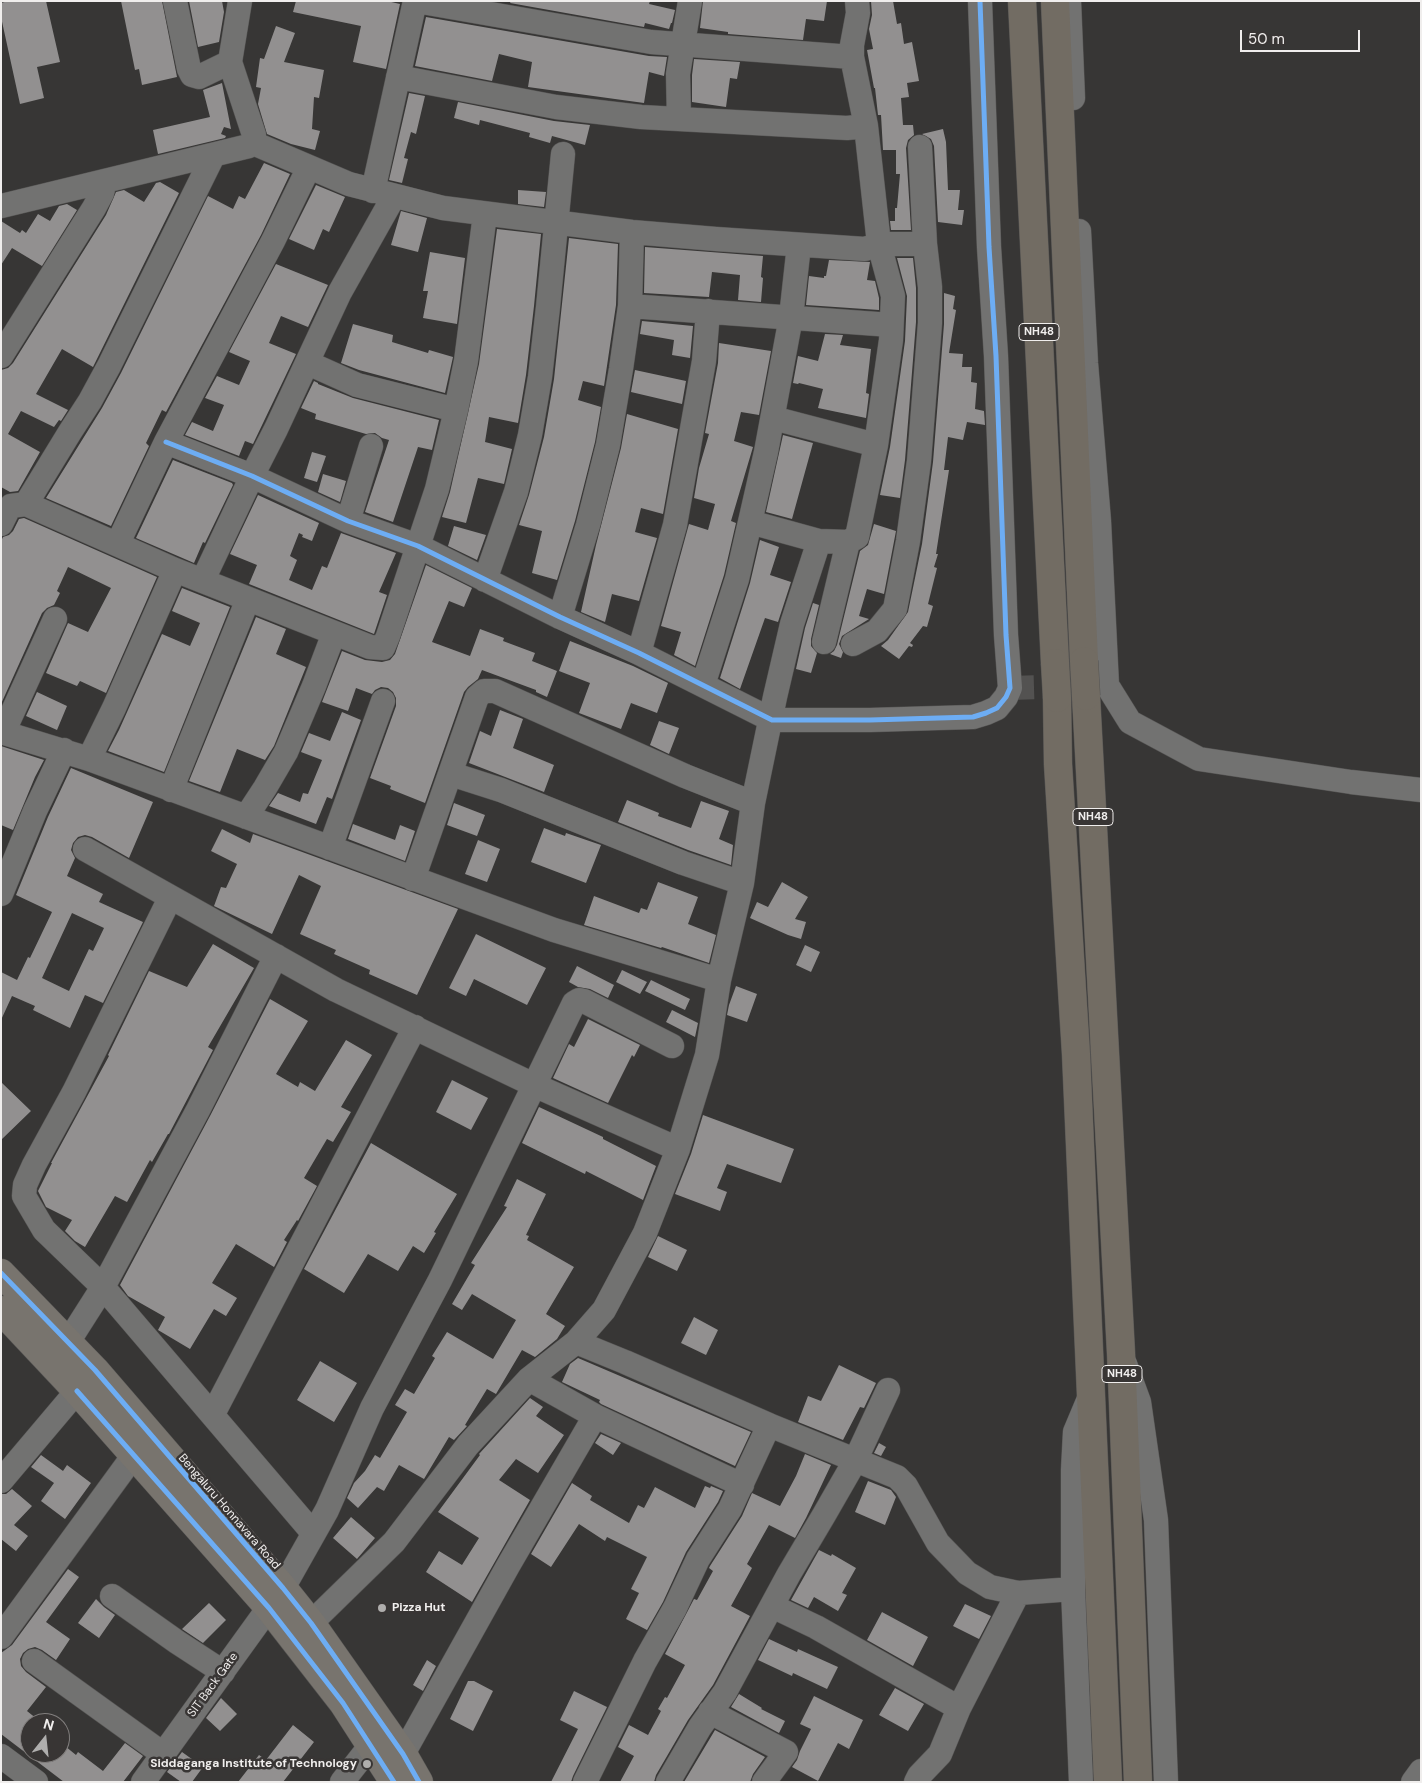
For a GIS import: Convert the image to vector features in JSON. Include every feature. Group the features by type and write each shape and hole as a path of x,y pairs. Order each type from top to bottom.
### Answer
{"highway":[{"name":"NH48","path":"1022,1 1056,663 1058,764 1092,1393 1108,1782"},
{"name":"NH48","path":"1055,1 1084,661 1097,690 1096,877 1121,1353 1138,1782"}],"main road":[{"name":"Bengaluru Honnavara Road","path":"1,1273 68,1342 276,1598 371,1745 396,1770 419,1782"},
{"name":"Bengaluru Honnavara Road","path":"1,1310 134,1456 276,1598 311,1623 396,1770"}],"street":[{"path":"174,1 192,75 199,77 230,62"},
{"path":"1,206 249,146 253,142 254,135 230,62 240,1"},
{"path":"203,580 308,363 384,194 398,77 415,1 651,42 852,57"},
{"path":"679,119 678,74 690,1"},
{"path":"750,522 819,541 848,542 857,537 876,445 891,340 893,296 879,244 866,126 852,57 852,45 858,13 857,1"},
{"path":"166,442 252,476 348,520 418,546 772,720 973,717 997,708 1006,697 1010,688 1006,635 996,356 989,247 980,1"},
{"path":"1069,1 1086,363 1099,521 1097,690 1130,722 1199,759 1351,782 1421,790"},
{"path":"398,77 556,107 641,116 847,128 866,126"},
{"path":"253,142 349,184 443,208 632,232 799,245 865,249 879,244 925,244"},
{"path":"853,644 877,631 895,610 902,580 918,461 930,323 930,288 925,244 920,147"},
{"path":"485,580 516,492 530,436 541,369 563,154"},
{"path":"26,504 90,401 109,366 212,156"},
{"path":"118,543 166,442 273,241 309,167"},
{"path":"1,356 94,208 106,181"},
{"path":"1,524 11,506 26,504 176,570 370,648 383,648 437,489 456,410 466,361 485,214"},
{"path":"560,617 588,525 608,445 630,306 632,232"},
{"path":"703,685 737,578 773,418 791,317 799,245"},
{"path":"630,306 891,325"},
{"path":"639,653 675,525 704,361 708,311"},
{"path":"308,363 356,385 456,410"},
{"path":"773,418 876,445"},
{"path":"348,520 371,446"},
{"path":"311,1623 394,1542 468,1445 529,1380 576,1342 604,1310 645,1233 678,1149 707,1055 719,980 742,883 753,803 792,624 819,541"},
{"path":"824,642 848,542"},
{"path":"89,759 176,570"},
{"path":"171,790 248,599"},
{"path":"55,620 2,733 64,750 554,930 719,980"},
{"path":"246,817 286,752 334,633"},
{"path":"413,879 477,697 484,691 495,691 685,776 753,803"},
{"path":"330,848 383,701"},
{"path":"1,893 35,812 64,750"},
{"path":"451,774 501,790 683,863 742,883"},
{"path":"85,849 336,990 534,1085 678,1149"},
{"path":"170,898 74,1092 34,1165 25,1185 24,1196 44,1230 104,1287 313,1533"},
{"path":"68,1342 104,1287 216,1076 276,956"},
{"name":"SIT Back Gate","path":"149,1780 163,1754 276,1598 327,1510 372,1408 440,1280 574,1003 579,1000 584,1001 672,1046"},
{"path":"212,1414 415,1027"},
{"path":"576,1342 897,1477 906,1486 938,1543 967,1573 990,1587 1018,1593 1073,1589"},
{"path":"1121,1353 1139,1402 1156,1520 1166,1782"},
{"path":"529,1380 595,1416 742,1485"},
{"path":"668,1782 710,1712 725,1692 789,1574 855,1460 888,1390"},
{"path":"1,1481 76,1391"},
{"path":"1081,1782 1073,1589 1075,1432 1092,1393"},
{"path":"396,1770 508,1566 595,1416"},
{"path":"585,1782 645,1661 675,1608 698,1559 730,1509 770,1425"},
{"path":"1,1637 134,1456"},
{"path":"916,1782 919,1776 940,1754 959,1708 1018,1593"},
{"path":"112,1596 223,1672"},
{"path":"772,1606 816,1627 959,1708"},
{"path":"34,1661 163,1754"},
{"path":"710,1712 786,1752 764,1782"},
{"path":"342,1782 371,1745"},
{"path":"1,1756 36,1782"},
{"path":"1413,1782 1421,1771"}],"building":[{"path":"8,1 46,1 60,62 37,67 44,98 20,104 1,17 1,3"},
{"path":"121,1 162,1 177,77 142,85 139,69 135,70"},
{"path":"189,1 222,1 224,12 219,42 198,47"},
{"path":"296,1 387,1 400,4 386,69 353,62 361,26 293,12"},
{"path":"511,1 650,1 649,4 675,10 669,29 645,23 644,27 510,3"},
{"path":"703,1 827,1 824,21 806,19 803,40 728,34 728,32 700,28"},
{"path":"871,1 893,1 897,24 901,23 904,44 912,42 919,81 907,83 909,97 901,98 903,125 913,125 914,135 908,140 906,148 911,230 891,230 890,221 895,221 900,174 896,174 896,150 883,150 881,115 878,115 875,88 867,50 873,49 869,29 872,15"},
{"path":"426,17 649,56 667,57 664,76 649,72 644,103 528,87 532,62 499,54 492,81 415,66"},
{"path":"276,26 295,33 284,62 324,70 319,98 314,97 312,129 320,131 315,150 291,144 267,134 258,104 261,88 256,87 260,58 264,59"},
{"path":"694,59 740,62 737,79 730,78 726,107 692,102"},
{"path":"222,83 231,129 224,127 221,134 226,136 225,138 158,154 153,130 210,117 203,90"},
{"path":"409,93 425,96 416,134 411,132 404,158 408,159 402,183 389,180"},
{"path":"458,102 554,121 590,125 585,145 552,136 550,143 529,137 530,133 480,120 479,125 454,118"},
{"path":"943,129 946,142 948,190 960,190 958,210 964,210 962,225 938,222 934,146 931,139 922,134"},
{"path":"264,163 290,174 261,235 166,412 162,410 146,443 149,446 111,526 46,498 102,408 121,373 208,196 233,209 239,196 245,199"},
{"path":"160,182 179,193 93,367 62,349 36,394 68,410 61,421 59,420 54,427 21,411 8,434 40,452 18,491 10,492 1,487 1,370 8,368 13,363 106,215 116,192 124,190 144,202 156,183"},
{"path":"316,185 345,197 329,232 323,229 314,250 289,239"},
{"path":"518,190 546,192 544,207 518,204"},
{"path":"67,204 77,210 42,266 12,248 1,265 1,221 20,233 22,230 26,233 38,214 50,221 59,206"},
{"path":"401,211 427,218 418,252 391,245"},
{"path":"497,229 541,234 534,306 518,423 489,417 485,442 512,449 504,484 478,478 466,523 442,517 450,492 479,364"},
{"path":"569,238 618,244 616,305 604,386 583,381 578,400 601,407 595,442 575,521 557,580 532,573 542,531 519,525 544,437 554,379"},
{"path":"645,247 763,256 761,302 738,300 740,275 712,272 709,297 644,293"},
{"path":"430,252 465,258 457,324 423,318 428,291 423,291"},
{"path":"897,258 913,258 916,288 916,322 905,460 900,498 880,495 890,447 905,341 907,296"},
{"path":"829,260 870,262 867,280 875,281 879,298 879,310 806,305 809,276 824,278"},
{"path":"276,264 328,285 308,327 281,316 269,343 296,354 253,444 245,441 239,456 185,435 192,422 213,431 224,405 205,398 217,376 239,385 250,361 229,352"},
{"path":"944,293 955,296 953,309 956,310 949,353 963,354 962,367 972,367 971,382 977,383 975,409 984,411 985,425 967,422 963,440 948,437 944,470 949,470 936,554 938,554 934,567 937,568 928,604 933,606 927,627 923,626 910,643 913,645 912,647 909,646 899,659 881,646 888,640 908,612 922,544 933,462 944,324"},
{"path":"642,321 693,326 690,358 672,355 674,340 640,334"},
{"path":"353,324 393,335 392,342 428,353 429,350 453,357 445,393 359,370 341,363"},
{"path":"825,334 843,335 840,345 871,349 866,393 869,394 866,418 818,408 823,389 793,383 798,356 818,361"},
{"path":"719,343 771,351 759,415 741,412 734,441 753,447 731,521 736,523 724,575 695,666 674,655 681,632 661,626 689,524 708,530 715,504 694,498 699,468 709,434 705,433 718,363"},
{"path":"635,370 686,381 682,404 631,392"},
{"path":"314,381 353,398 439,420 432,450 418,447 393,522 365,512 389,440 375,433 366,434 315,419 316,414 301,408"},
{"path":"627,414 678,429 663,514 641,508 635,532 657,538 639,601 612,594 605,622 581,612 621,448"},
{"path":"783,435 813,443 792,519 766,512"},
{"path":"312,452 326,456 317,482 304,478"},
{"path":"173,460 233,485 194,563 136,538"},
{"path":"323,474 346,481 340,502 318,492"},
{"path":"258,495 319,523 312,541 302,537 303,535 299,533 290,556 297,560 289,580 312,590 322,566 327,568 341,533 396,553 379,592 387,595 374,634 249,584 257,565 230,554"},
{"path":"24,518 157,577 106,693 80,681 77,686 46,673 68,623 88,632 111,588 68,567 57,591 60,593 54,605 42,613 1,704 1,541 3,537 13,531 19,519"},
{"path":"874,524 896,531 884,594 867,589 859,616 869,619 842,636 839,644 843,652 841,658 830,654 837,645 860,551 868,545"},
{"path":"454,526 486,535 477,560 448,546"},
{"path":"760,540 779,547 770,575 791,582 778,622 765,618 740,689 720,678 750,583"},
{"path":"426,565 472,588 464,607 449,601 432,642 470,656 480,629 504,638 503,641 535,653 532,661 557,671 547,697 536,692 536,690 482,670 478,679 464,692 425,803 390,789 391,786 370,778 396,706 396,698 393,692 388,688 381,687 372,694 356,688 348,711 322,702 342,651 365,660 382,662 390,660 395,654"},
{"path":"182,588 230,607 164,772 108,751 162,634 190,646 200,623 172,611"},
{"path":"813,603 819,605 811,639 811,646 817,653 811,673 796,669 805,628"},
{"path":"256,617 286,629 276,654 306,667 274,746 265,760 237,749 220,792 189,781"},
{"path":"570,641 633,666 668,683 657,713 631,703 621,729 579,713 590,683 559,671"},
{"path":"37,692 67,706 57,730 26,716"},
{"path":"500,710 523,719 513,748 554,765 544,792 469,763 480,731 491,736"},
{"path":"342,712 361,720 332,799 327,797 316,824 269,806 278,793 300,802 303,793 308,794 322,760 301,752 309,733 330,741"},
{"path":"659,721 679,728 669,754 650,745"},
{"path":"1,746 44,760 13,830 1,825"},
{"path":"71,768 153,802 129,858 85,835 78,837 73,843 71,850 75,858 67,876 103,894 99,902 143,922 103,1003 85,995 70,1028 33,1010 35,1006 12,996 1,1020 1,972 17,980 52,912 16,895 48,817","holes":["72,913 104,928 93,951 89,949 69,991 42,978"]},
{"path":"627,800 659,813 658,816 691,828 701,801 729,811 719,839 733,845 731,865 618,822"},
{"path":"454,803 485,815 477,836 447,825"},
{"path":"353,824 395,840 400,825 415,831 405,861 348,839"},
{"path":"544,828 565,836 566,833 601,845 586,883 531,862"},
{"path":"222,829 250,843 253,834 458,909 417,995 369,974 370,970 334,954 336,950 300,934 321,886 299,875 272,934 214,906 221,887 226,888 237,864 211,851"},
{"path":"478,840 500,849 487,882 465,874"},
{"path":"658,882 698,897 688,924 716,935 709,963 662,947 584,925 594,896 639,913 641,908 647,910"},
{"path":"782,882 808,897 795,919 806,922 801,939 750,918 757,902 768,907"},
{"path":"476,934 546,968 527,1005 474,979 466,996 449,988"},
{"path":"213,944 254,968 208,1047 213,1050 169,1134 152,1162 150,1160 127,1202 115,1196 85,1247 75,1241 65,1231 72,1220 46,1207 38,1191 51,1163 109,1056 149,971 187,987"},
{"path":"805,945 820,952 811,972 796,965"},
{"path":"577,966 614,985 608,998 569,982"},
{"path":"622,970 647,982 640,994 616,982"},
{"path":"651,980 690,999 685,1010 645,991"},
{"path":"736,986 757,994 747,1022 727,1015"},
{"path":"270,999 308,1021 276,1074 298,1087 300,1082 315,1091 346,1040 372,1055 341,1107 351,1112 333,1142 327,1139 304,1178 317,1186 298,1221 284,1240 287,1242 274,1267 236,1244 212,1283 237,1298 226,1316 214,1309 190,1349 158,1330 165,1317 128,1296 120,1285"},
{"path":"672,1010 698,1023 695,1037 666,1022"},
{"path":"588,1019 640,1045 634,1057 632,1055 608,1103 553,1078 569,1044 574,1047"},
{"path":"452,1080 488,1098 471,1130 436,1112"},
{"path":"1,1082 31,1111 1,1140"},
{"path":"539,1107 603,1137 603,1139 656,1166 643,1200 586,1171 585,1174 522,1143"},
{"path":"703,1115 794,1149 781,1183 727,1164 717,1188 727,1192 720,1211 675,1194 691,1154"},
{"path":"371,1143 457,1194 434,1232 436,1233 424,1253 413,1246 398,1271 368,1254 344,1293 304,1269"},
{"path":"517,1179 546,1194 526,1235 529,1236 527,1240 574,1267 546,1314 565,1326 557,1339 535,1357 522,1350 496,1394 487,1389 465,1425 467,1426 454,1440 449,1437 424,1479 399,1465 384,1491 377,1487 358,1508 347,1498 354,1483 365,1471 375,1455 380,1458 407,1412 395,1405 405,1389 414,1394 435,1358 432,1356 447,1332 493,1359 516,1320 472,1294 462,1310 452,1304 475,1265 471,1263 507,1207 504,1206"},
{"path":"658,1236 687,1250 677,1271 648,1257"},
{"path":"694,1317 718,1330 706,1355 681,1343"},
{"path":"578,1358 751,1432 735,1466 601,1404 600,1400 562,1382 570,1364"},
{"path":"320,1361 357,1383 334,1422 297,1400"},
{"path":"839,1365 876,1383 864,1408 860,1407 843,1440 798,1422 808,1396 821,1401"},
{"path":"530,1398 543,1407 536,1416 564,1435 538,1473 516,1459 499,1480 530,1500 472,1602 426,1572 439,1551 462,1565 479,1538 438,1512 479,1454"},
{"path":"601,1434 621,1443 613,1455 595,1443"},
{"path":"879,1443 886,1447 881,1456 874,1453"},
{"path":"805,1454 831,1465 795,1538 769,1525 747,1564 752,1568 731,1606 750,1616 713,1685 688,1720 656,1775 654,1782 620,1782 634,1756 618,1747 629,1725 648,1735 661,1711 658,1709 665,1697 667,1698 685,1665 665,1654 694,1599 697,1600 713,1571 709,1568 710,1566 742,1516 752,1493 780,1506"},
{"path":"41,1455 63,1471 67,1465 91,1483 65,1519 41,1501 54,1483 31,1467"},
{"path":"868,1481 891,1490 896,1497 885,1525 855,1512"},
{"path":"572,1483 592,1496 590,1500 629,1523 638,1505 644,1508 655,1487 695,1508 705,1486 710,1488 711,1486 723,1491 686,1552 663,1602 647,1630 626,1619 639,1593 631,1589 647,1557 607,1537 605,1541 579,1524 551,1567 531,1554"},
{"path":"12,1489 32,1506 14,1525 28,1536 16,1551 1,1539 1,1494 6,1494"},
{"path":"351,1517 375,1538 357,1559 333,1538"},
{"path":"819,1550 831,1556 832,1554 856,1568 842,1593 847,1595 838,1611 814,1597 808,1608 791,1600"},
{"path":"68,1569 79,1577 46,1622 70,1639 56,1660 35,1647 23,1653 20,1659 21,1666 26,1672 46,1687 27,1711 30,1713 20,1713 20,1748 1,1734 1,1653 12,1645"},
{"path":"96,1599 115,1615 99,1638 78,1623"},
{"path":"209,1603 226,1620 203,1643 182,1629"},
{"path":"965,1604 991,1616 979,1639 953,1626"},
{"path":"882,1612 928,1637 913,1666 867,1640"},
{"path":"769,1639 797,1652 798,1649 838,1667 827,1689 793,1673 792,1676 758,1660"},
{"path":"427,1660 436,1666 423,1691 413,1685"},
{"path":"468,1681 474,1681 493,1691 473,1731 450,1719"},
{"path":"895,1688 924,1704 908,1731 879,1715"},
{"path":"574,1691 607,1707 571,1782 551,1782 578,1729 560,1720"},
{"path":"739,1694 761,1709 785,1721 779,1733 731,1707"},
{"path":"814,1696 863,1720 849,1749 838,1743 818,1781 792,1767 811,1729 800,1724"},
{"path":"221,1698 237,1714 220,1731 206,1718"},
{"path":"293,1725 314,1742 283,1782 238,1782 259,1755 266,1760"},
{"path":"715,1730 765,1757 753,1774 750,1782 684,1782"},
{"path":"125,1743 143,1756 123,1782 64,1782 39,1763 70,1763 70,1750 76,1755 78,1752 103,1771"},
{"path":"182,1752 203,1767 192,1782 181,1782 167,1772"}],"tunnel":[{"path":"1010,688 1076,686"}],"cycle path":[{"path":"166,442 252,476 348,521 418,546 772,720 973,717 997,708 1006,697 1010,688 1006,635 996,356 989,247 980,1"},
{"path":"1,1273 95,1370 283,1588 311,1623 403,1754 419,1782"},
{"path":"77,1391 269,1608 343,1703 394,1782"}],"place":[{"name":"Pizza Hut","path":"382,1608"},
{"name":"Siddaganga Institute of Technology","path":"367,1764"}]}
